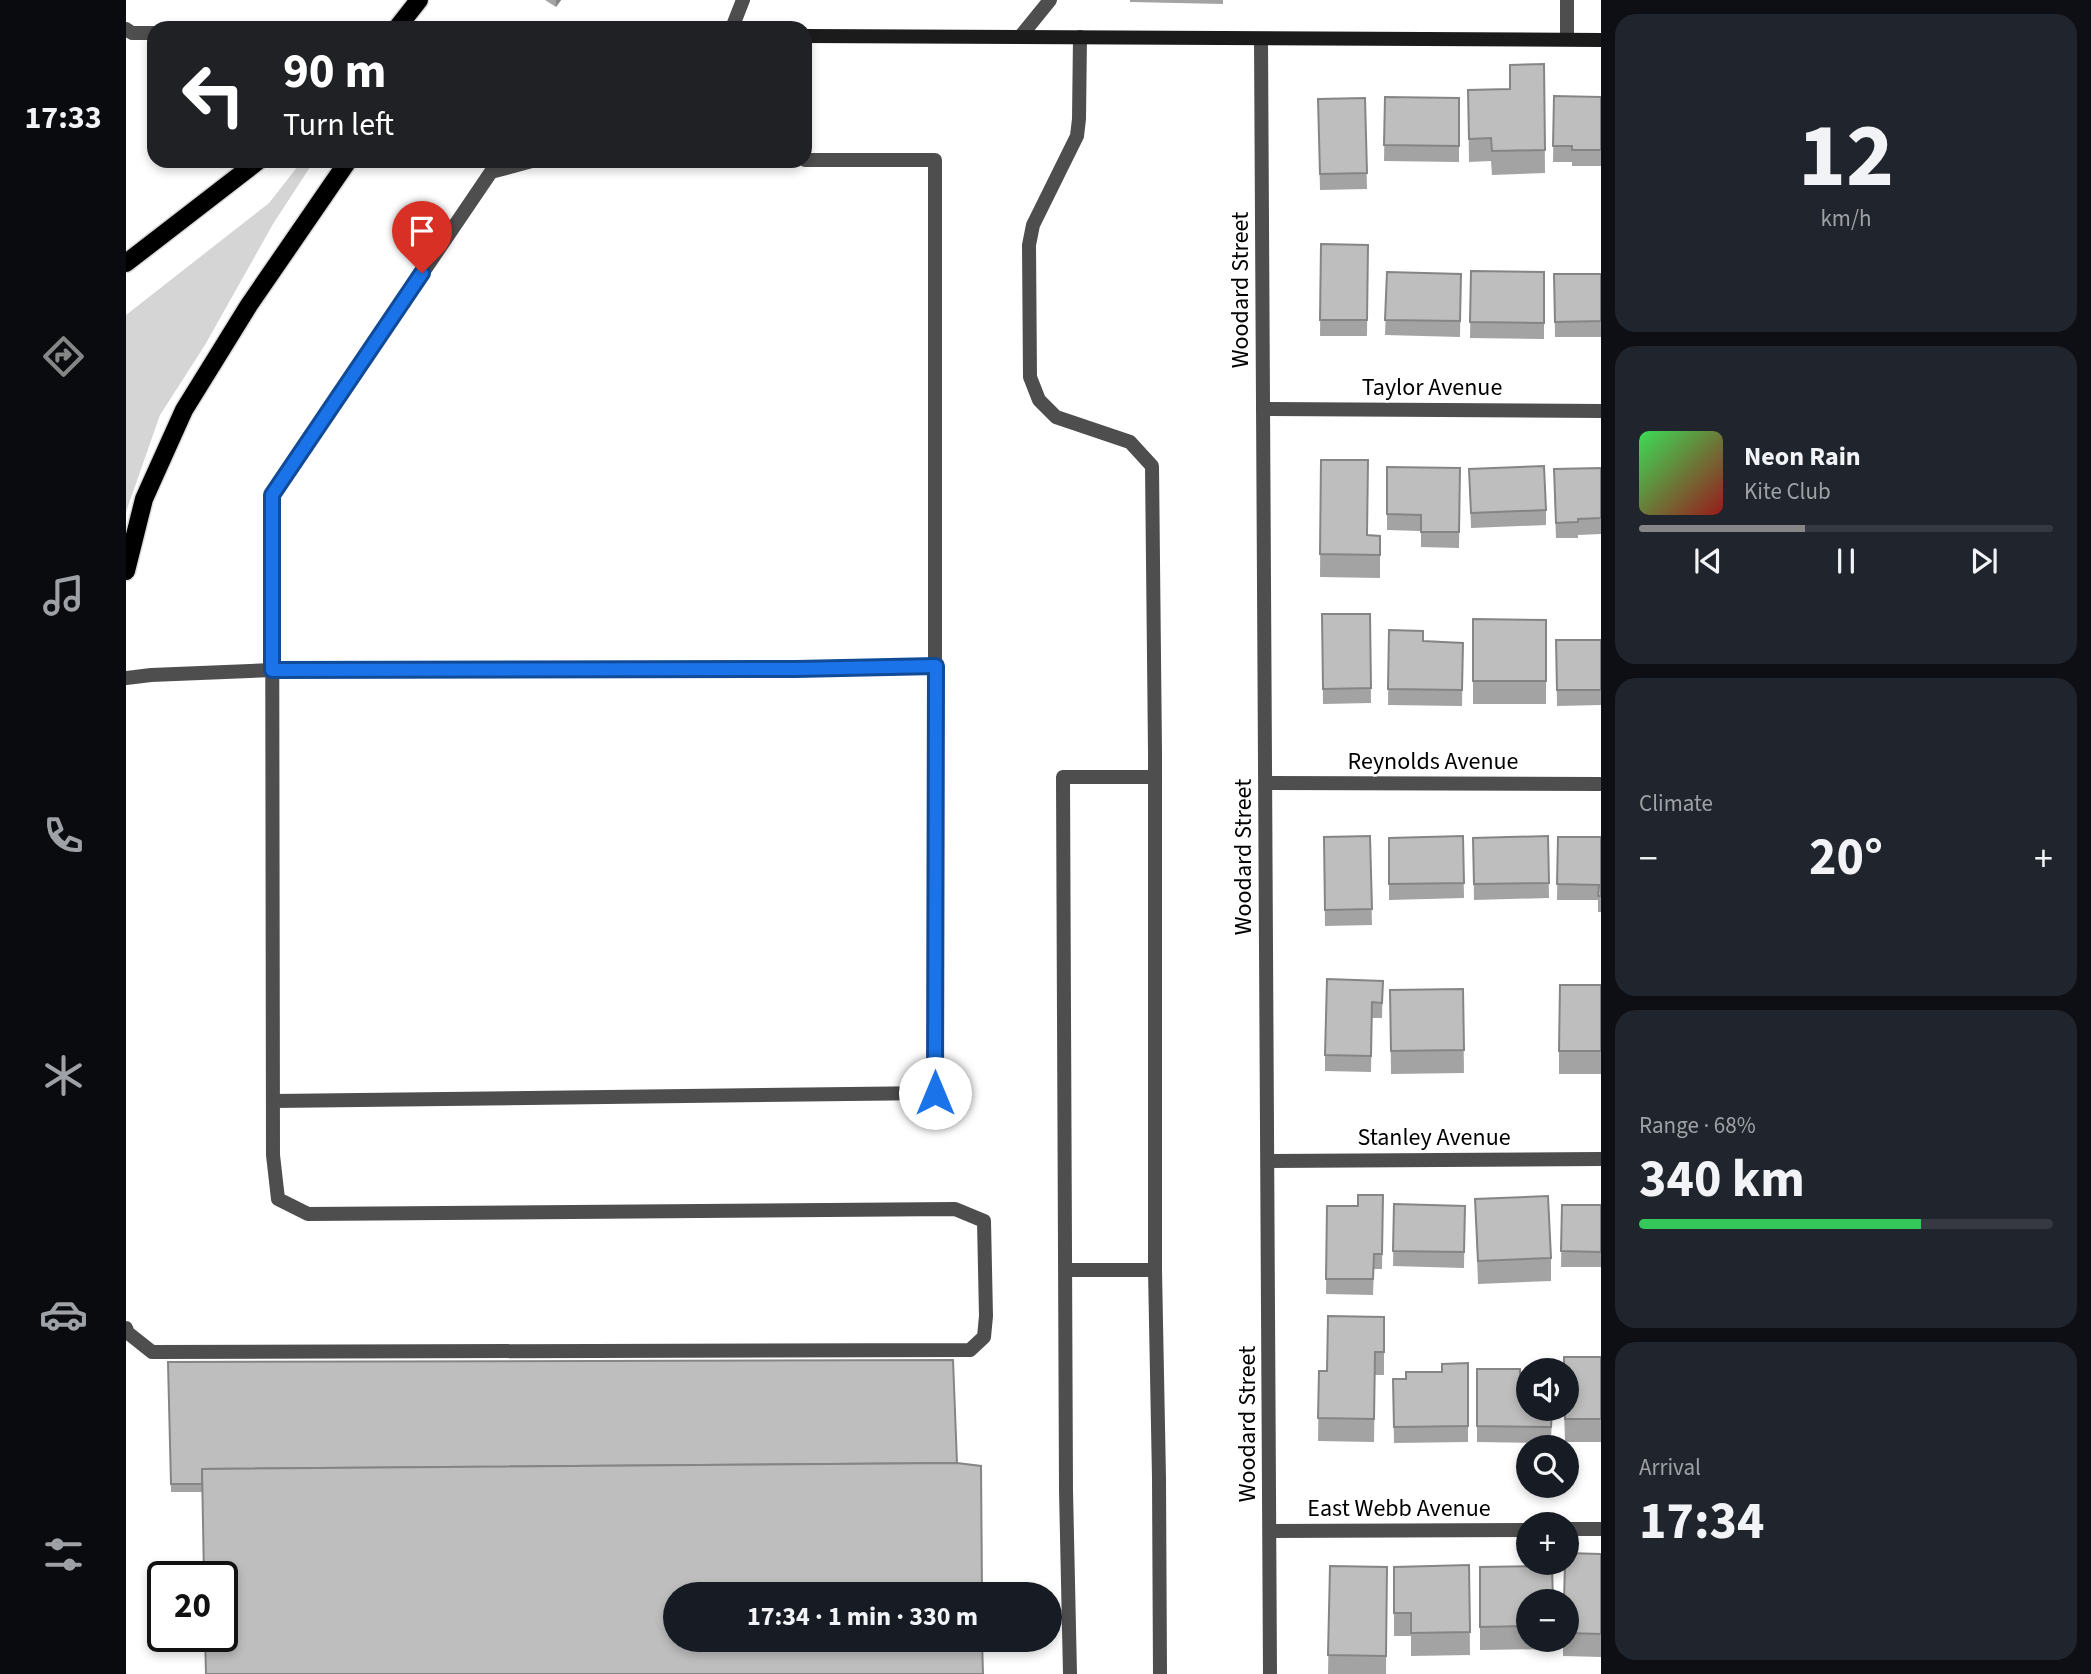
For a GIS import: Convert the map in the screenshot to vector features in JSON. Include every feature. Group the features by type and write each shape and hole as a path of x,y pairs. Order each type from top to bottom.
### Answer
{"main road":[{"path":"402,21 419,0"},
{"path":"126,263 249,168"},
{"path":"126,571 145,499 184,410 249,305 343,168"}],"street":[{"path":"735,21 743,0"},
{"path":"1020,37 1050,0"},
{"path":"1567,0 1567,38"},
{"path":"126,29 132,33 147,33"},
{"path":"812,36 1601,40"},
{"path":"1080,37 1077,136 1033,225 1029,245 1030,377 1039,400 1056,417 1130,442 1152,466 1155,1270 1160,1674"},
{"name":"Woodard Street","path":"1261,39 1270,1674"},
{"path":"273,1101 935,1093 935,160 812,160"},
{"path":"126,1328 128,1333 152,1352 970,1350 984,1337 984,1221 955,1209 309,1214 278,1199 273,1155 272,495 491,172 506,168"},
{"name":"Taylor Avenue","path":"1263,409 1601,411"},
{"path":"126,678 151,674 272,670 796,669 936,666"},
{"path":"1070,1674 1066,1490 1063,778 1154,777"},
{"name":"Reynolds Avenue","path":"1266,783 1601,784"},
{"name":"Stanley Avenue","path":"1268,1161 1601,1159"},
{"path":"1067,1270 1155,1270"},
{"path":"1579,1529 1601,1529"},
{"name":"East Webb Avenue","path":"1270,1531 1516,1530"}],"shaded area":[{"path":"296,168 309,168 273,224 205,345 160,415 126,512 126,315 269,203"}],"building":[{"path":"1544,64 1545,150 1492,151 1491,138 1469,139 1468,90 1510,89 1510,65"},
{"path":"1554,96 1601,97 1601,150 1572,150 1572,146 1553,146"},
{"path":"1385,97 1459,98 1459,146 1384,145"},
{"path":"1365,98 1367,173 1320,174 1318,99"},
{"path":"1321,244 1368,245 1367,320 1320,320"},
{"path":"1471,271 1544,272 1544,323 1470,322"},
{"path":"1387,272 1461,274 1460,321 1385,320"},
{"path":"1554,274 1601,274 1601,321 1555,322"},
{"path":"1321,460 1368,460 1367,535 1380,536 1380,555 1320,554"},
{"path":"1544,466 1546,510 1471,513 1469,469"},
{"path":"1387,467 1460,468 1459,532 1421,532 1421,515 1387,514"},
{"path":"1601,468 1601,518 1556,523 1554,469"},
{"path":"1322,614 1370,614 1371,688 1323,689"},
{"path":"1473,619 1546,620 1546,681 1473,681"},
{"path":"1389,630 1423,631 1423,641 1463,643 1462,690 1388,689"},
{"path":"1556,640 1601,640 1601,690 1557,690"},
{"path":"1370,836 1372,909 1325,910 1324,837"},
{"path":"1463,836 1464,883 1389,884 1389,838"},
{"path":"1548,836 1549,883 1474,884 1473,838"},
{"path":"1558,837 1601,837 1601,896 1598,896 1599,885 1557,884"},
{"path":"1327,979 1383,981 1382,1003 1372,1002 1371,1056 1325,1055"},
{"path":"1560,985 1601,985 1601,1051 1559,1051"},
{"path":"1463,989 1464,1050 1391,1051 1390,990"},
{"path":"1358,1195 1383,1195 1382,1254 1374,1254 1373,1279 1326,1279 1327,1206 1358,1206"},
{"path":"1548,1196 1551,1258 1478,1261 1475,1199"},
{"path":"1394,1204 1465,1206 1464,1252 1393,1251"},
{"path":"1562,1205 1601,1205 1601,1252 1561,1251"},
{"path":"1328,1316 1384,1317 1384,1352 1375,1352 1374,1419 1318,1418 1319,1371 1327,1371"},
{"path":"1601,1357 1601,1419 1579,1419 1579,1358 1564,1358"},
{"path":"953,1360 957,1463 202,1469 202,1484 171,1484 168,1362"},
{"path":"1468,1363 1468,1426 1394,1427 1393,1379 1406,1379 1406,1372 1442,1372 1442,1364"},
{"path":"1477,1369 1516,1369 1516,1421 1551,1421 1551,1427 1477,1426"},
{"path":"957,1463 981,1466 982,1582 663,1582 663,1652 982,1652 983,1674 206,1674 205,1652 238,1652 238,1561 204,1561 202,1469"},
{"path":"1579,1553 1601,1554 1601,1634 1579,1633 1579,1589 1564,1589 1565,1575 1579,1575"},
{"path":"1469,1565 1470,1632 1411,1633 1411,1613 1394,1613 1394,1567"},
{"path":"1330,1566 1387,1567 1386,1656 1328,1655"},
{"path":"1516,1566 1516,1575 1552,1575 1553,1589 1516,1589 1516,1626 1480,1627 1480,1567"}],"route":[{"path":"422,273 272,495 272,670 796,669 936,666 935,1093"}]}
